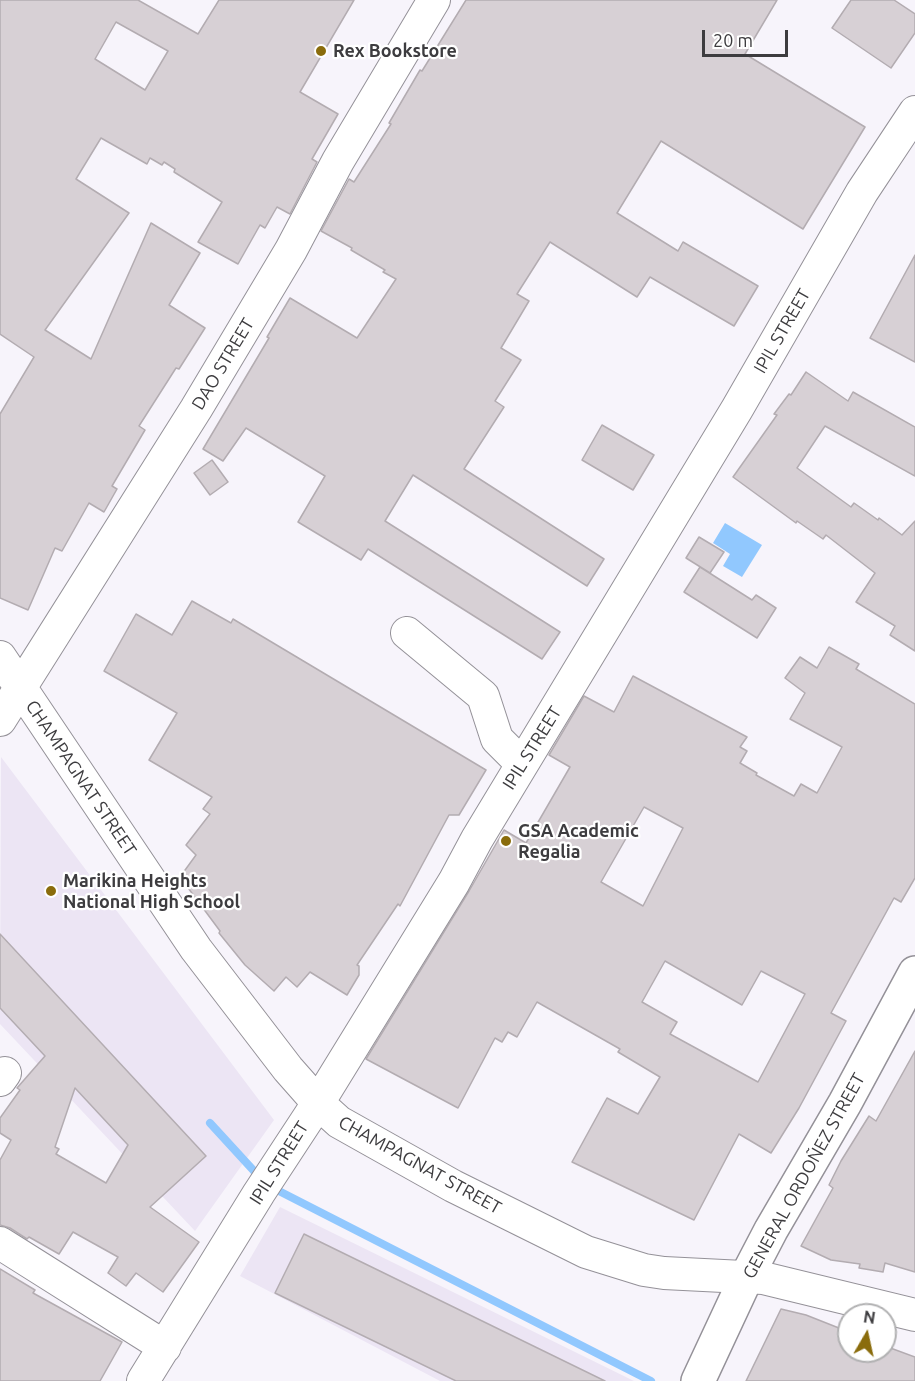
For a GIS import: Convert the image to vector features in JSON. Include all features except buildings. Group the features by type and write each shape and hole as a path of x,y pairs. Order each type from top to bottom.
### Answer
{"main road":[{"name":"GENERAL ORDOÑEZ STREET","path":"698,1381 771,1230 845,1103 915,973"}],"street":[{"name":"DAO STREET","path":"0,720 208,389 291,250 344,150 434,0"},
{"name":"IPIL STREET","path":"143,1381 454,882 477,839 737,409 862,192 915,112"},
{"path":"407,633 483,696 497,739 522,764"},
{"name":"CHAMPAGNAT STREET","path":"0,657 196,949 288,1069 318,1103 339,1122 384,1149 586,1252 644,1270 681,1276 747,1276 778,1281 915,1314"},
{"path":"0,1243 165,1347"}],"shaded area":[{"name":"Marikina Heights National High School","path":"1,757 274,1120 195,1231 0,1024"},
{"path":"280,1207 634,1381 440,1381 240,1276"}],"water":[{"path":"725,523 762,545 742,577 723,566 730,554 713,543"}],"waterway":[{"path":"210,1123 254,1171"},
{"path":"275,1189 651,1381"}],"place":[{"name":"Rex Bookstore","path":"321,51"},
{"name":"GSA Academic Regalia","path":"506,841"},
{"name":"Marikina Heights National High School","path":"51,891"}]}
